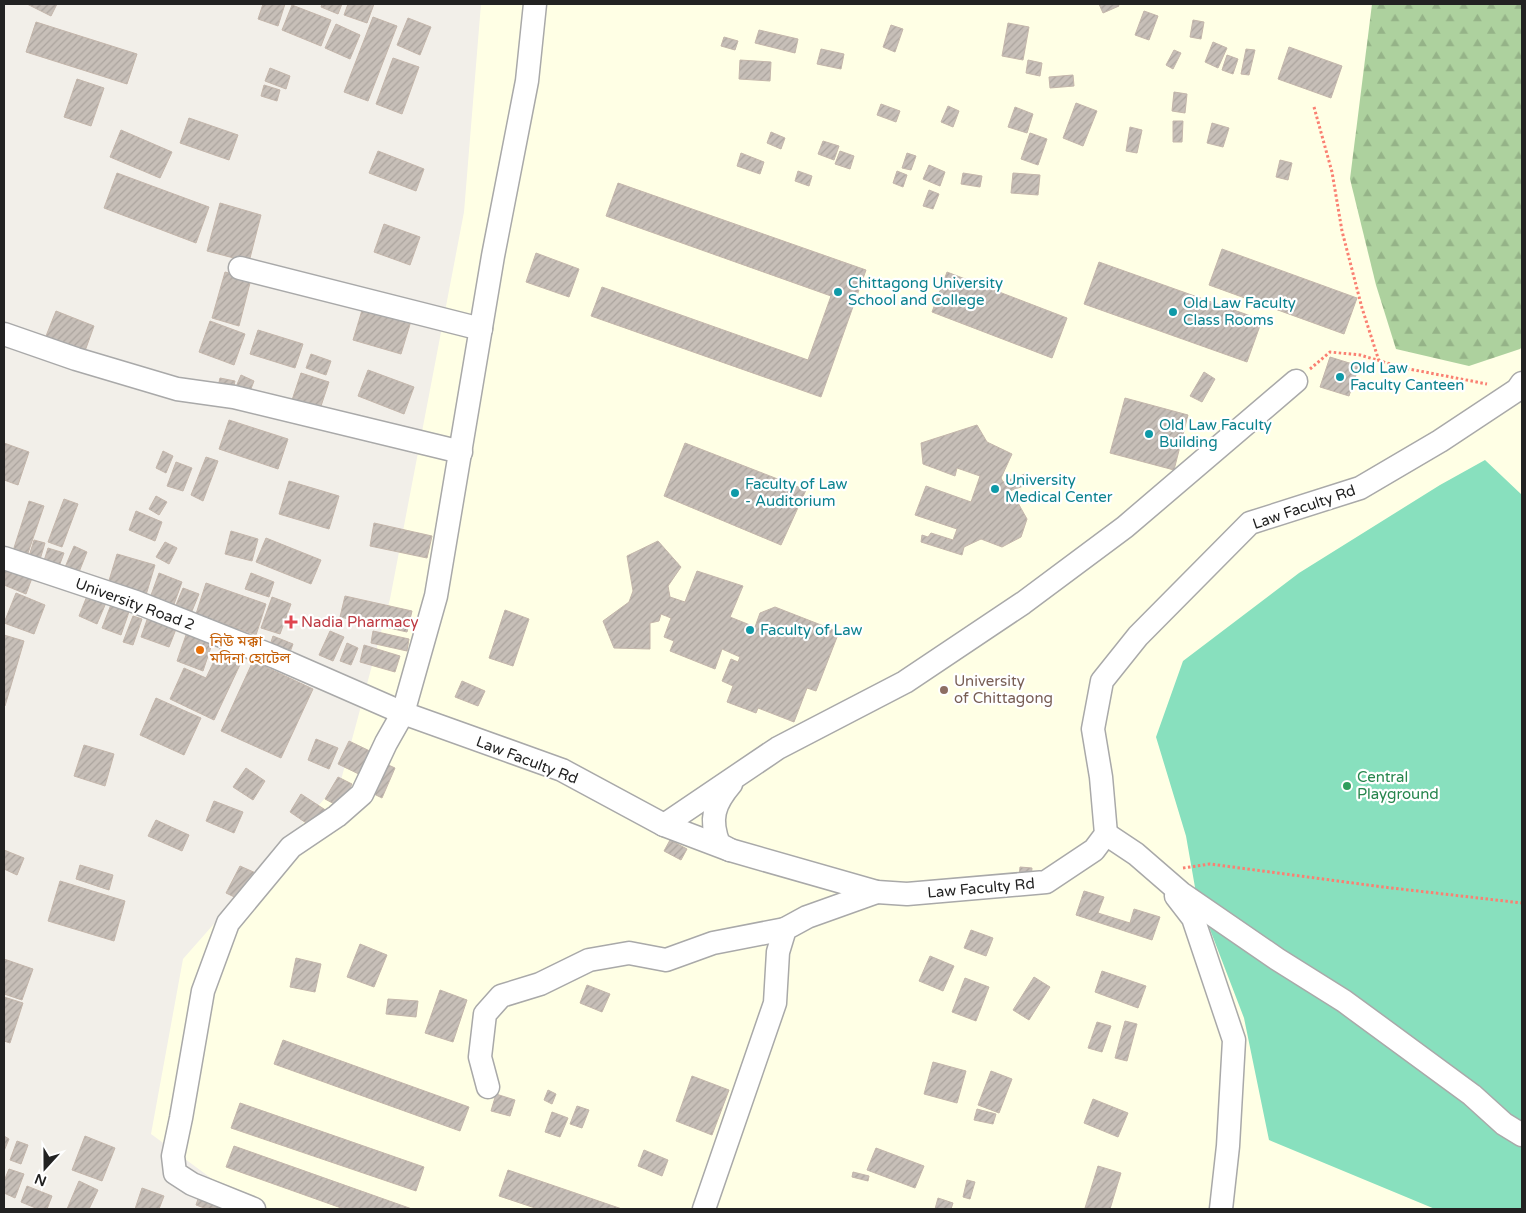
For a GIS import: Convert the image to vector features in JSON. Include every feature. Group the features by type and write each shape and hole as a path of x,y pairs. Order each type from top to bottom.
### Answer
{"street":[{"path":"254,1209 192,1184 176,1173 173,1156 203,991 228,923 292,847 337,816 362,794 386,743 403,713 436,596 493,256 527,81 534,4"},
{"path":"240,268 481,329"},
{"path":"4,334 76,359 177,389 234,397 461,452"},
{"path":"664,826 778,748 905,682 1023,603 1125,527 1296,381"},
{"name":"Law Faculty Rd","path":"403,713 562,770 664,826 730,850 877,892 907,894 1046,882 1094,850 1106,834 1101,777 1093,730 1102,681 1138,636 1250,523 1360,488 1440,441 1520,386"},
{"name":"University Road 2","path":"4,558 136,602 275,657 403,713"},
{"path":"730,850 719,844 713,821 714,811 721,797 740,774"},
{"path":"1106,834 1158,872 1193,918 1234,1040 1228,1146 1221,1209"},
{"path":"1106,834 1136,854 1181,893 1276,959 1344,1001 1472,1095 1504,1124 1522,1136"},
{"path":"488,1086 480,1057 485,1014 501,996 540,984 589,960 629,953 666,960 713,942 785,929 807,917 877,892"},
{"path":"704,1209 775,1003 778,952 785,929"}],"path":[{"path":"1314,107 1332,172 1342,231 1362,308 1379,361"},
{"path":"1296,381 1330,352 1360,355 1404,368 1520,386"},
{"path":"1158,872 1210,864 1383,888 1522,903"}],"shaded area":[{"name":"University of Chittagong","path":"481,4 1522,4 1522,1209 253,1209 151,1134 183,959 341,780 390,599 464,212"}],"green space":[{"path":"1372,4 1522,4 1522,347 1520,349 1469,366 1396,349 1376,285 1350,179"},
{"name":"Central Playground","path":"1485,460 1522,495 1522,1209 1435,1209 1269,1140 1244,1018 1196,893 1186,836 1156,737 1183,661 1299,573 1440,485"}],"building":[{"path":"27,4 57,4 51,16"},
{"path":"263,4 285,4 278,26 258,19"},
{"path":"322,4 342,4 338,14 321,7"},
{"path":"348,4 374,4 367,23 344,15"},
{"path":"1099,4 1118,4 1119,6 1103,13"},
{"path":"292,5 331,20 321,46 282,30"},
{"path":"1144,11 1158,16 1149,40 1135,35"},
{"path":"373,17 397,26 368,101 344,92"},
{"path":"408,18 431,27 420,55 397,45"},
{"path":"1193,20 1204,22 1201,39 1190,37"},
{"path":"36,22 137,54 127,84 26,52"},
{"path":"1008,23 1029,27 1023,60 1002,56"},
{"path":"336,24 360,35 350,59 325,48"},
{"path":"891,25 903,29 895,52 883,47"},
{"path":"759,30 798,39 795,53 755,43"},
{"path":"724,37 738,41 735,50 721,46"},
{"path":"1213,42 1227,48 1218,68 1205,62"},
{"path":"1289,47 1342,66 1331,98 1278,79"},
{"path":"821,49 844,54 841,69 817,64"},
{"path":"1246,49 1255,50 1249,75 1241,74"},
{"path":"1174,50 1181,53 1173,69 1166,65"},
{"path":"1227,55 1238,59 1233,74 1222,70"},
{"path":"393,58 419,67 402,114 376,104"},
{"path":"740,60 771,62 770,81 739,79"},
{"path":"1028,60 1042,63 1040,76 1026,73"},
{"path":"270,68 290,76 286,89 265,81"},
{"path":"1073,75 1074,86 1050,88 1049,77"},
{"path":"77,79 104,88 91,126 64,117"},
{"path":"264,85 280,90 277,101 261,96"},
{"path":"1174,92 1187,94 1185,113 1172,111"},
{"path":"1076,103 1097,111 1083,146 1063,138"},
{"path":"881,104 900,111 896,122 877,115"},
{"path":"948,106 959,111 953,127 941,122"},
{"path":"1015,107 1033,114 1027,133 1008,127"},
{"path":"189,118 238,135 229,160 180,143"},
{"path":"1173,121 1183,121 1182,142 1173,142"},
{"path":"1212,123 1229,128 1223,147 1207,143"},
{"path":"1130,127 1142,130 1137,153 1126,151"},
{"path":"121,130 172,152 160,178 110,157"},
{"path":"771,132 785,138 781,149 767,143"},
{"path":"1030,133 1047,139 1038,165 1021,159"},
{"path":"823,141 839,146 834,160 818,154"},
{"path":"378,151 424,169 416,191 369,173"},
{"path":"840,151 854,156 850,169 835,164"},
{"path":"741,153 764,162 760,174 737,166"},
{"path":"907,153 916,156 911,170 902,168"},
{"path":"1280,160 1292,163 1288,180 1276,177"},
{"path":"929,165 945,172 940,186 923,179"},
{"path":"798,171 812,176 809,186 795,181"},
{"path":"897,171 907,175 903,187 893,183"},
{"path":"117,173 209,207 196,243 104,208"},
{"path":"963,173 982,176 980,187 961,184"},
{"path":"1013,173 1040,175 1038,195 1011,193"},
{"name":"Chittagong University School and College","path":"618,183 866,270 821,397 591,316 602,287 808,360 831,296 606,216"},
{"path":"929,190 939,194 933,209 923,206"},
{"path":"220,203 261,215 249,262 207,251"},
{"path":"384,224 420,237 410,265 374,252"},
{"name":"Old Law Faculty Class Rooms","path":"1222,249 1357,298 1344,334 1209,285"},
{"path":"536,253 579,269 569,297 526,282"},
{"name":"Old Law Faculty Class Rooms","path":"1099,262 1262,320 1247,362 1084,304"},
{"path":"225,272 251,279 239,326 212,318"},
{"path":"947,272 1067,318 1052,358 932,312"},
{"path":"363,307 411,321 401,354 353,340"},
{"path":"56,311 94,326 85,351 46,336"},
{"path":"210,321 245,334 234,365 199,352"},
{"path":"258,330 303,344 295,368 250,354"},
{"path":"311,354 331,361 326,375 306,368"},
{"name":"Old Law Faculty Canteen","path":"1330,357 1359,366 1349,396 1320,387"},
{"path":"368,370 414,387 404,414 358,396"},
{"path":"1204,372 1215,379 1202,402 1190,396"},
{"path":"301,373 329,382 318,415 290,406"},
{"path":"241,375 254,381 247,399 233,394"},
{"path":"220,378 235,381 232,394 217,391"},
{"name":"Old Law Faculty Building","path":"1125,398 1188,415 1174,470 1110,453"},
{"path":"229,420 288,439 278,469 219,449"},
{"name":"University Medical Center","path":"977,425 987,442 1012,454 1001,478 1003,482 1025,474 1029,484 1007,492 1018,503 1027,519 1021,537 1002,547 981,539 964,547 962,555 921,542 922,535 928,537 931,533 953,540 957,529 915,515 926,486 971,502 980,476 957,468 955,476 923,464 921,443"},
{"path":"4,443 29,452 18,485 4,480"},
{"name":"Faculty of Law - Auditorium","path":"685,443 806,490 781,545 664,496"},
{"path":"163,451 173,456 166,473 156,468"},
{"path":"206,457 218,461 203,501 191,495"},
{"path":"176,462 192,468 183,491 167,486"},
{"path":"289,481 339,496 329,529 279,514"},
{"path":"156,496 167,502 159,515 149,509"},
{"path":"64,499 78,504 62,547 48,542"},
{"path":"29,501 44,506 26,559 12,554"},
{"path":"136,511 162,522 155,541 129,530"},
{"path":"374,523 432,536 427,558 370,546"},
{"path":"231,531 258,539 252,561 225,554"},
{"path":"266,538 321,560 311,584 256,562"},
{"path":"34,540 45,543 38,566 27,563"},
{"name":"Faculty of Law","path":"658,541 681,567 668,586 670,597 685,602 697,571 743,586 730,617 755,627 760,613 775,607 839,632 816,691 807,688 794,722 758,708 756,713 727,702 733,686 722,681 731,659 738,662 740,657 722,649 715,669 670,651 674,641 664,637 671,618 661,614 659,621 650,623 650,649 614,648 603,621 629,602 633,591 627,556"},
{"path":"165,542 177,548 169,564 156,557"},
{"path":"74,546 87,552 77,577 63,572"},
{"path":"48,548 64,553 58,569 43,564"},
{"path":"117,554 155,565 146,595 108,584"},
{"path":"4,567 32,578 26,594 4,585"},
{"path":"159,573 182,582 173,607 150,598"},
{"path":"251,573 274,582 269,597 245,589"},
{"path":"206,583 266,604 256,635 196,614"},
{"path":"183,588 199,594 192,611 176,605"},
{"path":"89,591 108,598 97,624 79,616"},
{"path":"16,593 45,605 34,634 4,623"},
{"path":"345,596 412,611 407,632 340,617"},
{"path":"272,597 291,604 280,634 261,628"},
{"path":"112,602 130,609 121,635 102,628"},
{"path":"505,610 529,619 513,666 489,658"},
{"path":"149,614 178,624 169,647 141,637"},
{"path":"133,616 142,619 133,645 123,642"},
{"path":"330,631 344,637 333,661 319,655"},
{"path":"373,631 409,639 407,651 371,643"},
{"path":"187,632 213,641 203,671 177,661"},
{"path":"4,635 24,641 5,706 4,706"},
{"path":"273,636 293,644 290,652 270,645"},
{"path":"347,643 358,648 351,665 340,661"},
{"path":"222,644 245,654 214,720 170,699 184,668 206,678"},
{"path":"364,645 400,656 395,672 360,662"},
{"path":"253,661 313,689 281,758 221,731"},
{"path":"462,681 485,691 478,706 455,697"},
{"path":"156,698 201,718 184,755 140,735"},
{"path":"316,739 338,748 329,769 308,760"},
{"path":"349,741 376,754 365,777 338,764"},
{"path":"84,745 114,754 105,786 74,776"},
{"path":"384,763 395,768 382,798 372,793"},
{"path":"246,768 265,781 253,800 233,787"},
{"path":"338,777 352,784 340,807 325,799"},
{"path":"301,794 327,811 315,829 290,812"},
{"path":"214,801 243,812 234,833 206,821"},
{"path":"156,820 189,835 182,851 148,836"},
{"path":"670,840 687,849 681,860 664,851"},
{"path":"4,850 24,858 17,875 4,869"},
{"path":"80,865 113,875 109,890 76,879"},
{"path":"240,866 258,874 245,902 226,893"},
{"path":"1020,867 1032,868 1031,878 1019,877"},
{"path":"60,881 125,901 114,941 48,921"},
{"path":"1084,891 1104,897 1098,913 1130,923 1134,909 1160,917 1152,940 1076,915"},
{"path":"971,930 993,938 986,956 964,948"},
{"path":"360,944 387,955 374,987 347,977"},
{"path":"930,956 954,966 943,991 919,981"},
{"path":"296,958 321,964 315,992 290,987"},
{"path":"4,959 33,969 22,1000 4,994"},
{"path":"1102,971 1146,986 1138,1008 1095,992"},
{"path":"1034,977 1050,987 1029,1020 1013,1010"},
{"path":"965,978 989,987 976,1021 952,1012"},
{"path":"587,985 610,994 602,1012 580,1003"},
{"path":"440,990 467,1000 453,1042 425,1033"},
{"path":"4,997 23,1003 10,1043 4,1041"},
{"path":"388,999 418,1001 416,1017 386,1014"},
{"path":"1125,1021 1137,1024 1127,1061 1115,1058"},
{"path":"1097,1022 1111,1026 1102,1052 1088,1048"},
{"path":"283,1040 469,1107 460,1131 274,1064"},
{"path":"933,1062 966,1071 957,1103 924,1094"},
{"path":"991,1071 1012,1079 999,1113 978,1105"},
{"path":"692,1076 729,1090 712,1135 676,1121"},
{"path":"548,1090 556,1094 552,1104 544,1100"},
{"path":"496,1094 515,1100 510,1116 491,1111"},
{"path":"1093,1099 1128,1113 1118,1137 1084,1123"},
{"path":"240,1103 424,1167 416,1191 231,1128"},
{"path":"577,1106 589,1110 582,1128 570,1124"},
{"path":"977,1109 996,1114 993,1124 974,1120"},
{"path":"552,1112 568,1118 560,1137 545,1132"},
{"path":"4,1136 9,1139 4,1151"},
{"path":"85,1136 115,1148 102,1181 72,1170"},
{"path":"17,1141 28,1145 21,1164 10,1160"},
{"path":"234,1146 412,1209 344,1209 226,1167"},
{"path":"876,1148 924,1166 915,1188 867,1170"},
{"path":"644,1150 668,1160 662,1176 638,1166"},
{"path":"1098,1166 1121,1173 1110,1209 1085,1208"},
{"path":"9,1169 24,1174 15,1198 4,1193 4,1181"},
{"path":"508,1170 622,1209 538,1209 499,1196"},
{"path":"853,1172 869,1176 868,1181 852,1177"},
{"path":"967,1180 975,1182 970,1199 963,1197"},
{"path":"79,1181 98,1190 89,1209 67,1209"},
{"path":"27,1186 52,1196 47,1209 38,1209 21,1202"},
{"path":"142,1188 164,1196 159,1209 135,1209"},
{"path":"200,1193 222,1201 220,1209 207,1209 196,1205"},
{"path":"938,1198 953,1203 951,1209 935,1209"}],"place":[{"name":"Chittagong University School and College","path":"838,292"},
{"name":"Old Law Faculty Class Rooms","path":"1173,312"},
{"name":"Old Law Faculty Canteen","path":"1340,377"},
{"name":"Old Law Faculty Building","path":"1149,434"},
{"name":"University Medical Center","path":"995,489"},
{"name":"Faculty of Law - Auditorium","path":"735,493"},
{"name":"Nadia Pharmacy","path":"291,622"},
{"name":"Faculty of Law","path":"750,630"},
{"name":"নিউ মক্কা মদিনা হোটেল","path":"200,650"},
{"name":"University of Chittagong","path":"944,690"},
{"name":"Central Playground","path":"1347,786"}]}
